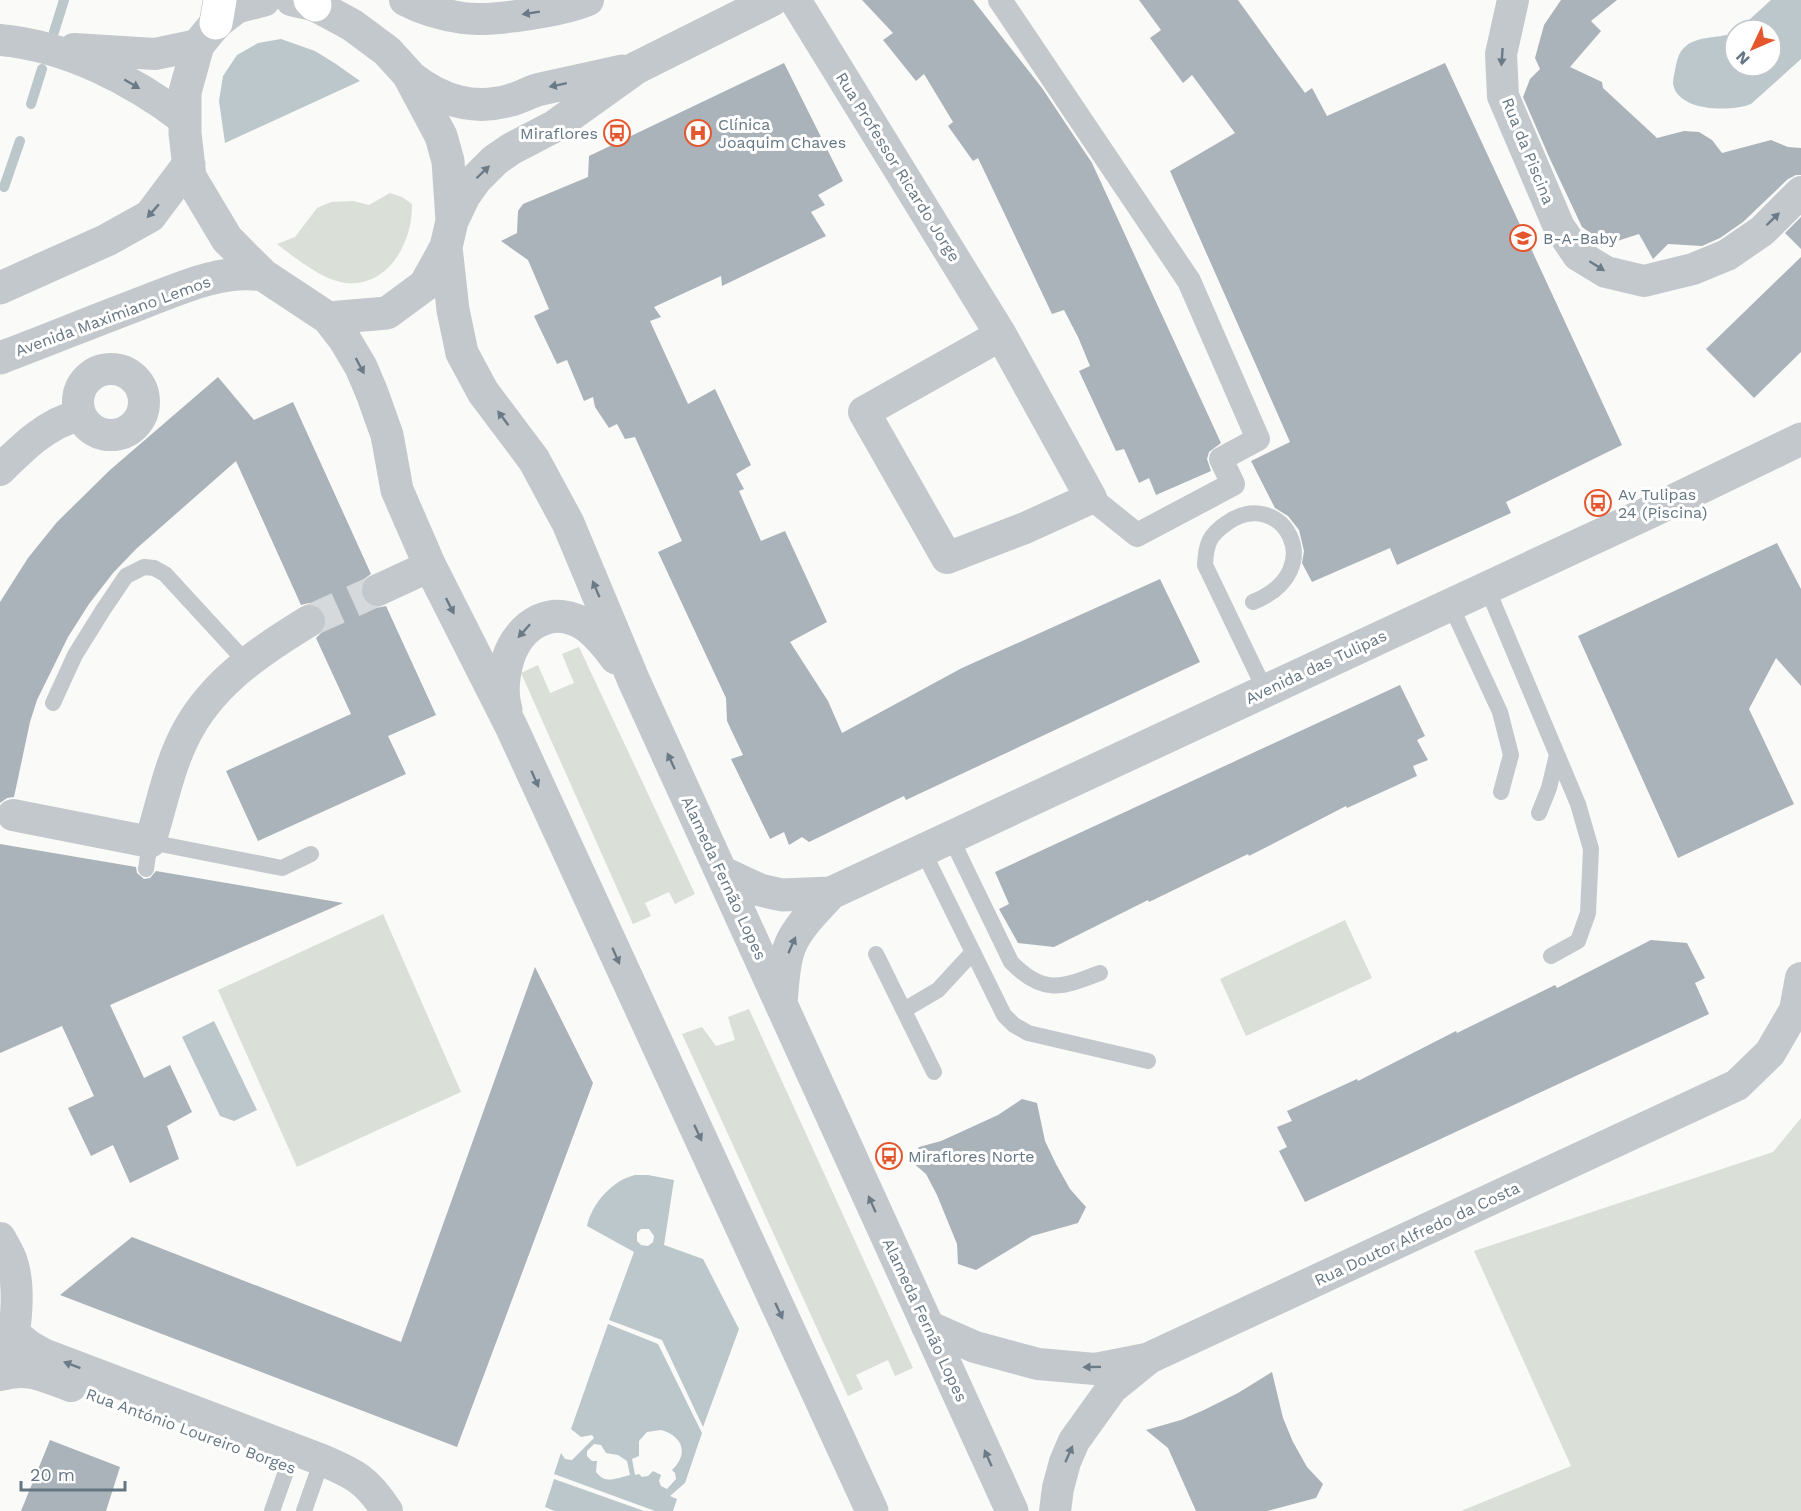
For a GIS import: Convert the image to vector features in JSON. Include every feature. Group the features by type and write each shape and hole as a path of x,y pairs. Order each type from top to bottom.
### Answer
{"street":[{"path":"0,40 39,47 155,54 237,7 264,0"},
{"path":"405,0 417,6 465,18 509,16 574,6 588,0"},
{"path":"328,318 387,313 425,285 464,196 476,179 495,160 555,126 636,68 772,0"},
{"name":"Rua Professor Ricardo Jorge","path":"795,0 1001,335 1091,498"},
{"path":"1000,0 1190,281 1258,439 1221,459 1233,484 1137,535 1091,498 1025,528 947,558 864,412 1001,335"},
{"name":"Rua da Piscina","path":"1513,0 1501,54 1503,96 1559,227 1578,255 1606,272 1644,280 1693,269 1727,255 1761,231 1801,192"},
{"path":"306,2 352,25 387,51 408,74 429,91 453,102 480,105 510,101 538,90 636,68"},
{"path":"211,23 185,92 185,133 190,177 228,239 263,275 328,318 345,340 361,367 387,435 397,490 430,566 511,726 872,1511"},
{"path":"39,47 116,75 162,102 186,120"},
{"name":"Alameda Fernão Lopes","path":"408,74 441,136 448,161 453,310 462,352 483,392 534,460 568,523 634,681 1012,1511"},
{"path":"0,288 107,240 150,216 189,164"},
{"name":"Avenida Maximiano Lemos","path":"0,358 219,277 247,273 263,275"},
{"path":"0,470 42,432 63,419 80,415"},
{"name":"Avenida das Tulipas","path":"721,872 760,890 782,895 831,893 1487,588 1801,439"},
{"path":"378,590 430,566"},
{"path":"511,726 502,698 504,672 519,635 532,622 549,617 567,618 586,626 606,644 634,681"},
{"path":"12,815 148,856 176,757 189,728 206,703 246,662 267,646 309,621"},
{"name":"Avenida das Tulipas","path":"782,1002 785,961 790,945 800,929 831,893"},
{"name":"Rua Doutor Alfredo da Costa","path":"1055,1511 1065,1462 1074,1441 1112,1388 1149,1358 1737,1085 1770,1053 1795,1011 1801,978"},
{"path":"0,1238 12,1260 18,1303 10,1346 0,1367"},
{"path":"927,1326 975,1347 1038,1364 1095,1369 1149,1358"},
{"path":"13,1333 43,1354 305,1463 357,1476 374,1491 387,1511"},
{"name":"Rua António Loureiro Borges","path":"0,1375 18,1370 34,1373 305,1463 349,1490 374,1511"}],"lane":[{"path":"1253,602 1268,596 1285,580 1294,563 1294,545 1288,532 1275,519 1254,512 1233,519 1214,532 1206,550 1205,565 1265,690"},
{"path":"53,703 75,655 103,609 126,576 144,567 153,568 165,574 246,662"},
{"path":"1487,588 1578,804 1591,849 1588,913 1578,941 1551,956"},
{"path":"1450,604 1500,712 1511,755 1501,792"},
{"path":"1539,813 1549,788 1557,755"},
{"path":"937,844 973,952 1004,1015 1014,1025 1028,1033 1148,1061"},
{"path":"937,844 1011,962 1025,976 1043,985 1067,986 1100,973"},
{"path":"148,856 282,868 312,854"},
{"path":"903,1010 938,990 973,952"},
{"path":"876,954 934,1072"},
{"path":"272,1511 305,1463"},
{"path":"304,1511 305,1463"}],"shaded area":[{"path":"1771,0 1801,0 1801,59 1783,75 1783,18 1751,18"},
{"path":"1723,36 1723,78 1780,78 1751,104 1742,107 1719,109 1695,105 1684,100 1677,93 1673,84 1678,57 1686,46 1704,39"},
{"path":"281,39 315,51 360,81 225,143 219,101 223,76 237,55 258,43"},
{"path":"390,193 412,204 411,218 403,246 396,258 375,277 362,282 346,283 328,278 277,244 295,237 317,208 331,202 353,201 369,205"},
{"path":"579,647 695,894 675,904 669,892 645,903 651,916 633,924 521,673 538,665 550,693 574,683 562,654"},
{"path":"383,914 461,1092 297,1167 218,990"},
{"path":"1345,920 1372,978 1246,1036 1220,979"},
{"path":"749,1009 913,1368 895,1376 888,1360 856,1375 863,1389 848,1396 682,1034 702,1027 716,1046 735,1040 728,1017"},
{"path":"214,1021 257,1110 234,1121 220,1116 182,1037"},
{"path":"1801,1118 1801,1511 1461,1511 1571,1466 1474,1251 1773,1152"},
{"path":"635,1175 648,1175 674,1180 664,1245 703,1259 739,1329 703,1427 662,1340 609,1320 634,1252 587,1226 599,1201 611,1187","holes":["641,1229 649,1229 654,1236 653,1242 648,1246 641,1245 637,1241 637,1233"]},
{"path":"608,1324 658,1344 702,1433 685,1483 670,1496 677,1499 673,1511 655,1511 554,1474 561,1453 565,1459 572,1460 594,1438 592,1435 581,1437 571,1429","holes":["661,1430 679,1441 682,1452 681,1458 672,1470 676,1479 667,1489 661,1486 659,1481 661,1475 653,1471 648,1476 635,1475 632,1459 639,1456 639,1441 647,1432","594,1444 601,1445 606,1453 618,1455 627,1461 630,1475 612,1480 600,1476 596,1472 597,1461 592,1461 587,1456 587,1451"]},
{"path":"554,1479 644,1511 555,1511 545,1507"}],"building":[{"path":"862,0 973,0 1042,88 1092,163 1221,443 1209,452 1207,459 1211,471 1156,495 1149,478 1139,483 1124,449 1116,451 1079,371 1090,366 1078,337 1064,310 1052,314 978,158 973,161 948,126 953,122 924,74 916,81 883,40 893,33"},
{"path":"1139,0 1238,0 1305,93 1312,88 1327,116 1445,63 1622,445 1506,502 1511,513 1397,565 1390,548 1312,582 1302,563 1304,551 1299,530 1288,516 1275,508 1251,461 1290,442 1170,171 1235,133 1192,75 1183,83 1150,38 1161,30"},
{"path":"1561,0 1617,0 1591,21 1601,31 1570,67 1602,82 1603,88 1657,138 1684,131 1699,132 1712,140 1722,153 1771,140 1788,147 1801,148 1801,175 1788,179 1743,222 1720,238 1702,246 1668,244 1653,259 1639,234 1611,243 1582,227 1523,97 1530,79 1540,69 1535,58 1544,25"},
{"path":"784,63 843,181 818,195 825,205 811,212 826,236 722,286 721,276 654,307 661,317 650,321 688,404 715,389 751,465 736,474 744,489 739,491 761,541 785,531 827,622 790,642 828,701 842,733 962,668 1160,579 1200,662 906,800 904,796 809,842 802,837 789,845 784,832 770,839 731,759 743,755 727,721 726,698 658,552 682,541 635,437 625,439 617,424 609,428 595,407 593,397 584,401 567,360 557,364 534,316 549,309 528,260 501,241 517,233 518,211 523,204 588,177 589,156"},
{"path":"1801,217 1801,249 1785,233"},
{"path":"1801,257 1801,352 1754,398 1706,349"},
{"path":"218,377 254,420 293,402 371,574 364,579 360,588 362,598 367,604 376,608 386,606 436,715 388,736 406,774 258,841 226,771 351,714 316,638 325,629 327,621 325,612 317,605 309,603 301,605 236,461 136,549 113,573 89,604 68,637 37,700 14,797 7,798 0,803 0,602 28,558 57,522 110,470"},
{"path":"1777,543 1801,589 1801,686 1776,658 1749,709 1794,804 1678,858 1578,636"},
{"path":"1400,685 1425,736 1417,740 1428,760 1413,766 1417,776 1347,808 1346,806 1249,856 1248,854 1149,902 1148,900 1054,947 1018,943 999,909 1009,904 995,872"},
{"path":"0,844 136,867 137,873 144,879 150,878 156,871 343,903 110,1005 144,1078 170,1065 192,1112 167,1126 179,1159 130,1183 113,1145 91,1156 68,1108 94,1096 62,1026 0,1053"},
{"path":"1651,940 1687,943 1705,978 1695,983 1709,1014 1305,1202 1279,1151 1287,1147 1277,1127 1292,1121 1287,1111 1357,1079 1358,1081 1456,1031 1457,1033 1555,985 1557,988"},
{"path":"535,967 593,1083 457,1447 60,1295 132,1237 401,1342"},
{"path":"1022,1099 1037,1103 1045,1141 1070,1189 1086,1207 1078,1223 1032,1236 976,1270 958,1264 957,1244 937,1195 926,1174 912,1162 919,1147 941,1141 998,1115"},
{"path":"1272,1372 1283,1418 1293,1442 1307,1467 1323,1484 1316,1498 1267,1511 1196,1511 1168,1448 1146,1430 1181,1420 1204,1410"},
{"path":"50,1440 120,1467 106,1511 21,1511"}],"waterway":[{"path":"54,32 64,0"},
{"path":"31,104 42,69"},
{"path":"4,187 20,141"}],"tunnel":[{"path":"309,621 378,590"}],"place":[{"name":"Miraflores","path":"617,133"},
{"name":"Clínica Joaquim Chaves","path":"698,133"},
{"name":"B-A-Baby","path":"1523,238"},
{"name":"Av Tulipas 24 (Piscina)","path":"1598,503"},
{"name":"Miraflores Norte","path":"889,1156"}]}
